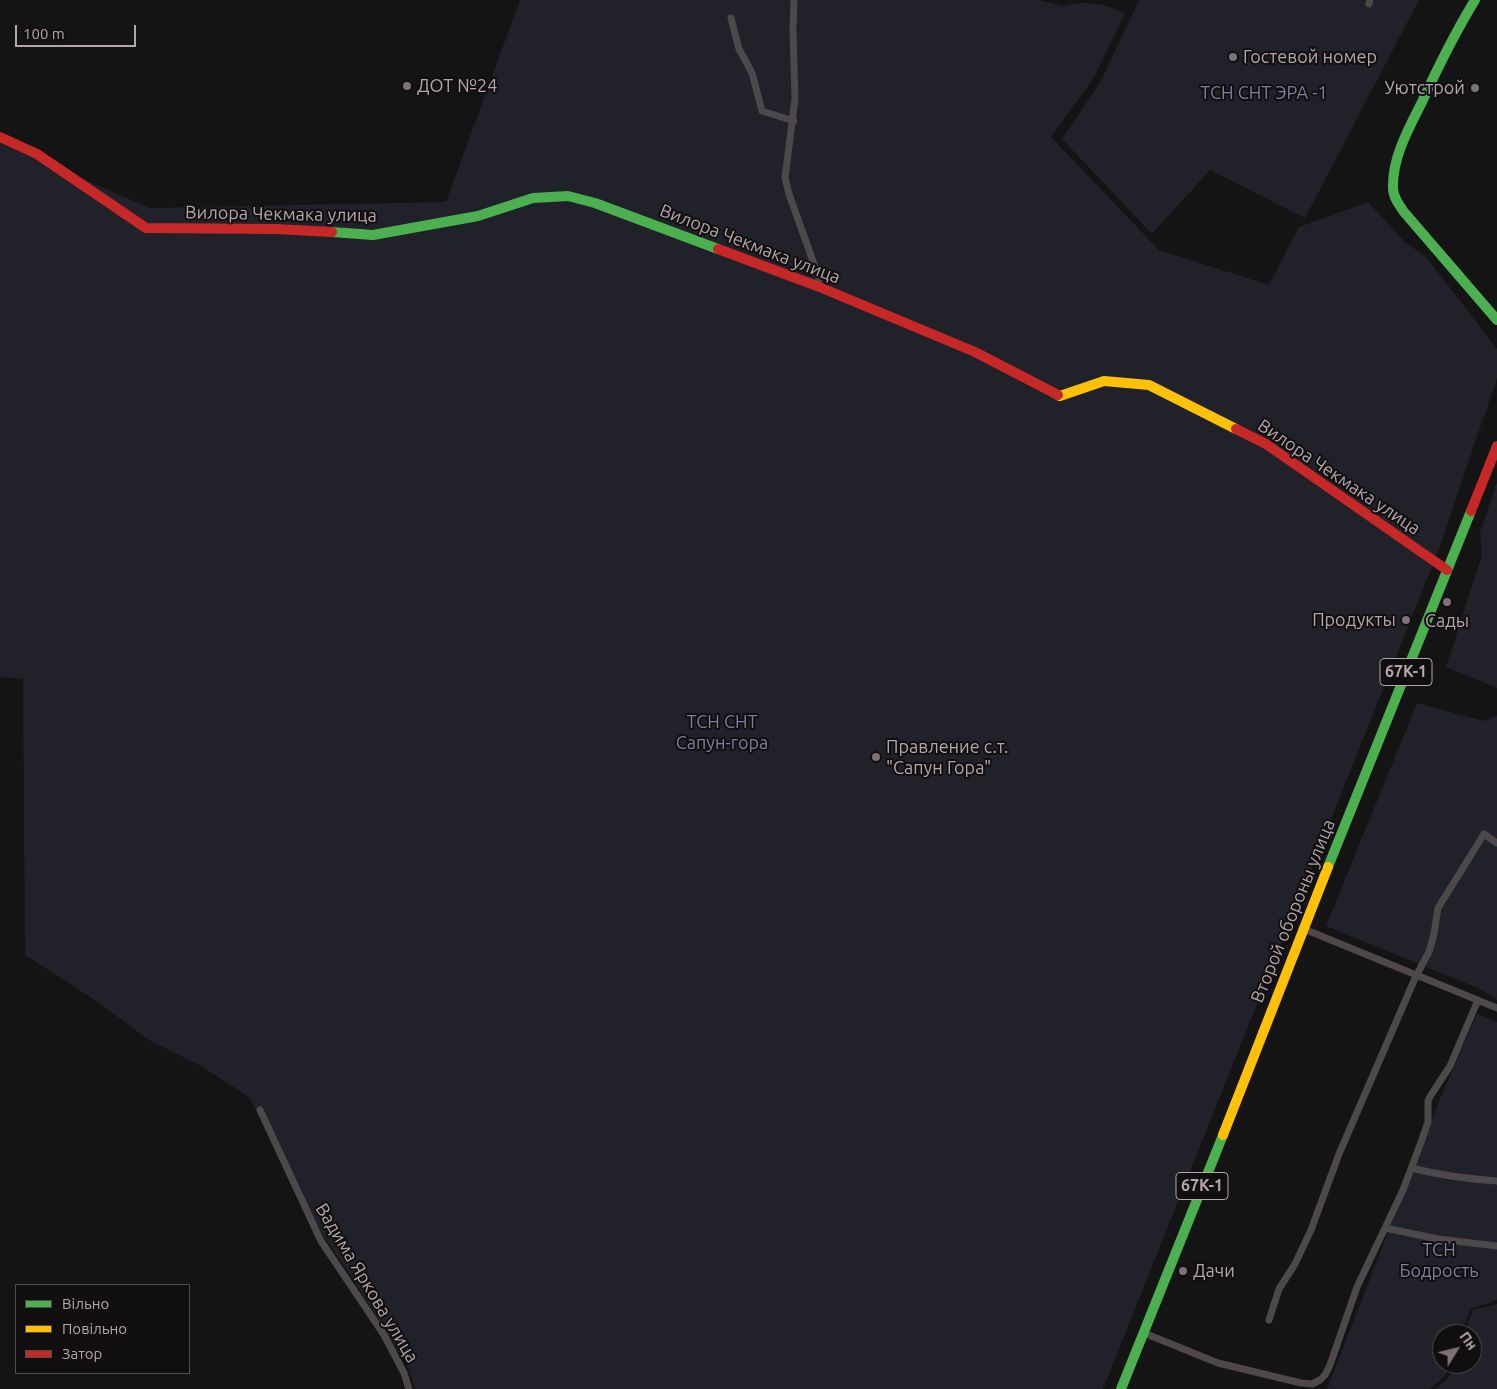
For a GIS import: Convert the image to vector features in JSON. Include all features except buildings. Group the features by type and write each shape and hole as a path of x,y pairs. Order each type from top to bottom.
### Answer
{"street":[{"path":"794,0 793,30 796,99 786,178 789,194 819,278 817,286"},
{"path":"1475,0 1439,65 1404,141 1393,179 1394,196 1404,212 1488,307 1497,320"},
{"path":"730,18 739,49 752,73 762,111 794,121"},
{"name":"Вилора Чекмака улица","path":"0,137 37,154 146,228 275,229 373,235 478,216 533,198 568,196 595,203 817,286 975,352 1060,396 1104,381 1149,385 1266,444 1447,570"},
{"path":"1488,307 1497,312"},
{"name":"Второй обороны улица","path":"1121,1389 1497,446"},
{"path":"1269,1320 1278,1289 1295,1264 1311,1230 1339,1154 1416,976 1429,952 1438,908 1484,834 1497,843"},
{"path":"1304,929 1497,1008"},
{"path":"1144,1333 1218,1363 1312,1384 1320,1380 1328,1370 1357,1287 1403,1190 1428,1122 1428,1101 1450,1066 1478,1000"},
{"name":"Вадима Яркова улица","path":"260,1110 321,1242 384,1335 404,1373 409,1389"},
{"path":"1411,1168 1470,1179 1497,1181"},
{"path":"1384,1228 1438,1239 1497,1246"}],"green space":[{"name":"ТСН СНТ Сапун-гора","path":"520,0 1039,0 1063,6 1087,3 1110,7 1125,13 1095,76 1051,137 1159,250 1269,285 1299,227 1368,202 1404,241 1427,258 1497,349 1497,378 1439,549 1103,1389 415,1389 408,1367 323,1235 249,1097 201,1066 149,1040 95,1000 25,955 23,679 0,677 0,143 150,208 446,202"},
{"name":"ТСН СНТ ЭРА -1","path":"1139,0 1419,0 1305,218 1210,170 1152,234 1062,139 1101,81"},
{"path":"1497,482 1497,688 1446,667 1482,555 1480,532"},
{"path":"1417,703 1484,721 1497,716 1497,1000 1480,989 1326,926"},
{"name":"ТСН Бодрость","path":"1477,1014 1497,1022 1497,1300 1470,1309 1465,1324 1432,1324 1432,1374 1446,1374 1430,1389 1327,1389 1440,1099"},
{"path":"1497,1304 1497,1389 1435,1389 1450,1374 1482,1374 1482,1324 1468,1324 1473,1310"}],"traffic: fast":[{"path":"1475,0 1447,50 1407,133 1395,166 1393,191 1398,204 1404,212 1497,320"},
{"path":"332,232 373,235 478,216 533,198 568,196 595,203 718,249"},
{"path":"1328,867 1471,511"},
{"path":"1121,1389 1223,1135"}],"traffic: slow":[{"path":"1058,395 1060,396 1104,381 1149,385 1236,429"},
{"path":"1223,1135 1328,867"}],"traffic: jam":[{"path":"0,137 37,154 146,228 275,229 332,232"},
{"path":"718,249 817,286 975,352 1058,395"},
{"path":"1236,429 1266,444 1447,570"},
{"path":"1471,511 1497,446"}],"place":[{"name":"Гостевой номер","path":"1233,57"},
{"name":"ДОТ №24","path":"407,86"},
{"name":"Уютстрой","path":"1475,88"},
{"name":"Сады","path":"1447,602"},
{"name":"Продукты","path":"1406,620"},
{"name":"Правление с.т. \"Сапун Гора\"","path":"876,757"},
{"name":"Дачи","path":"1183,1271"}]}
